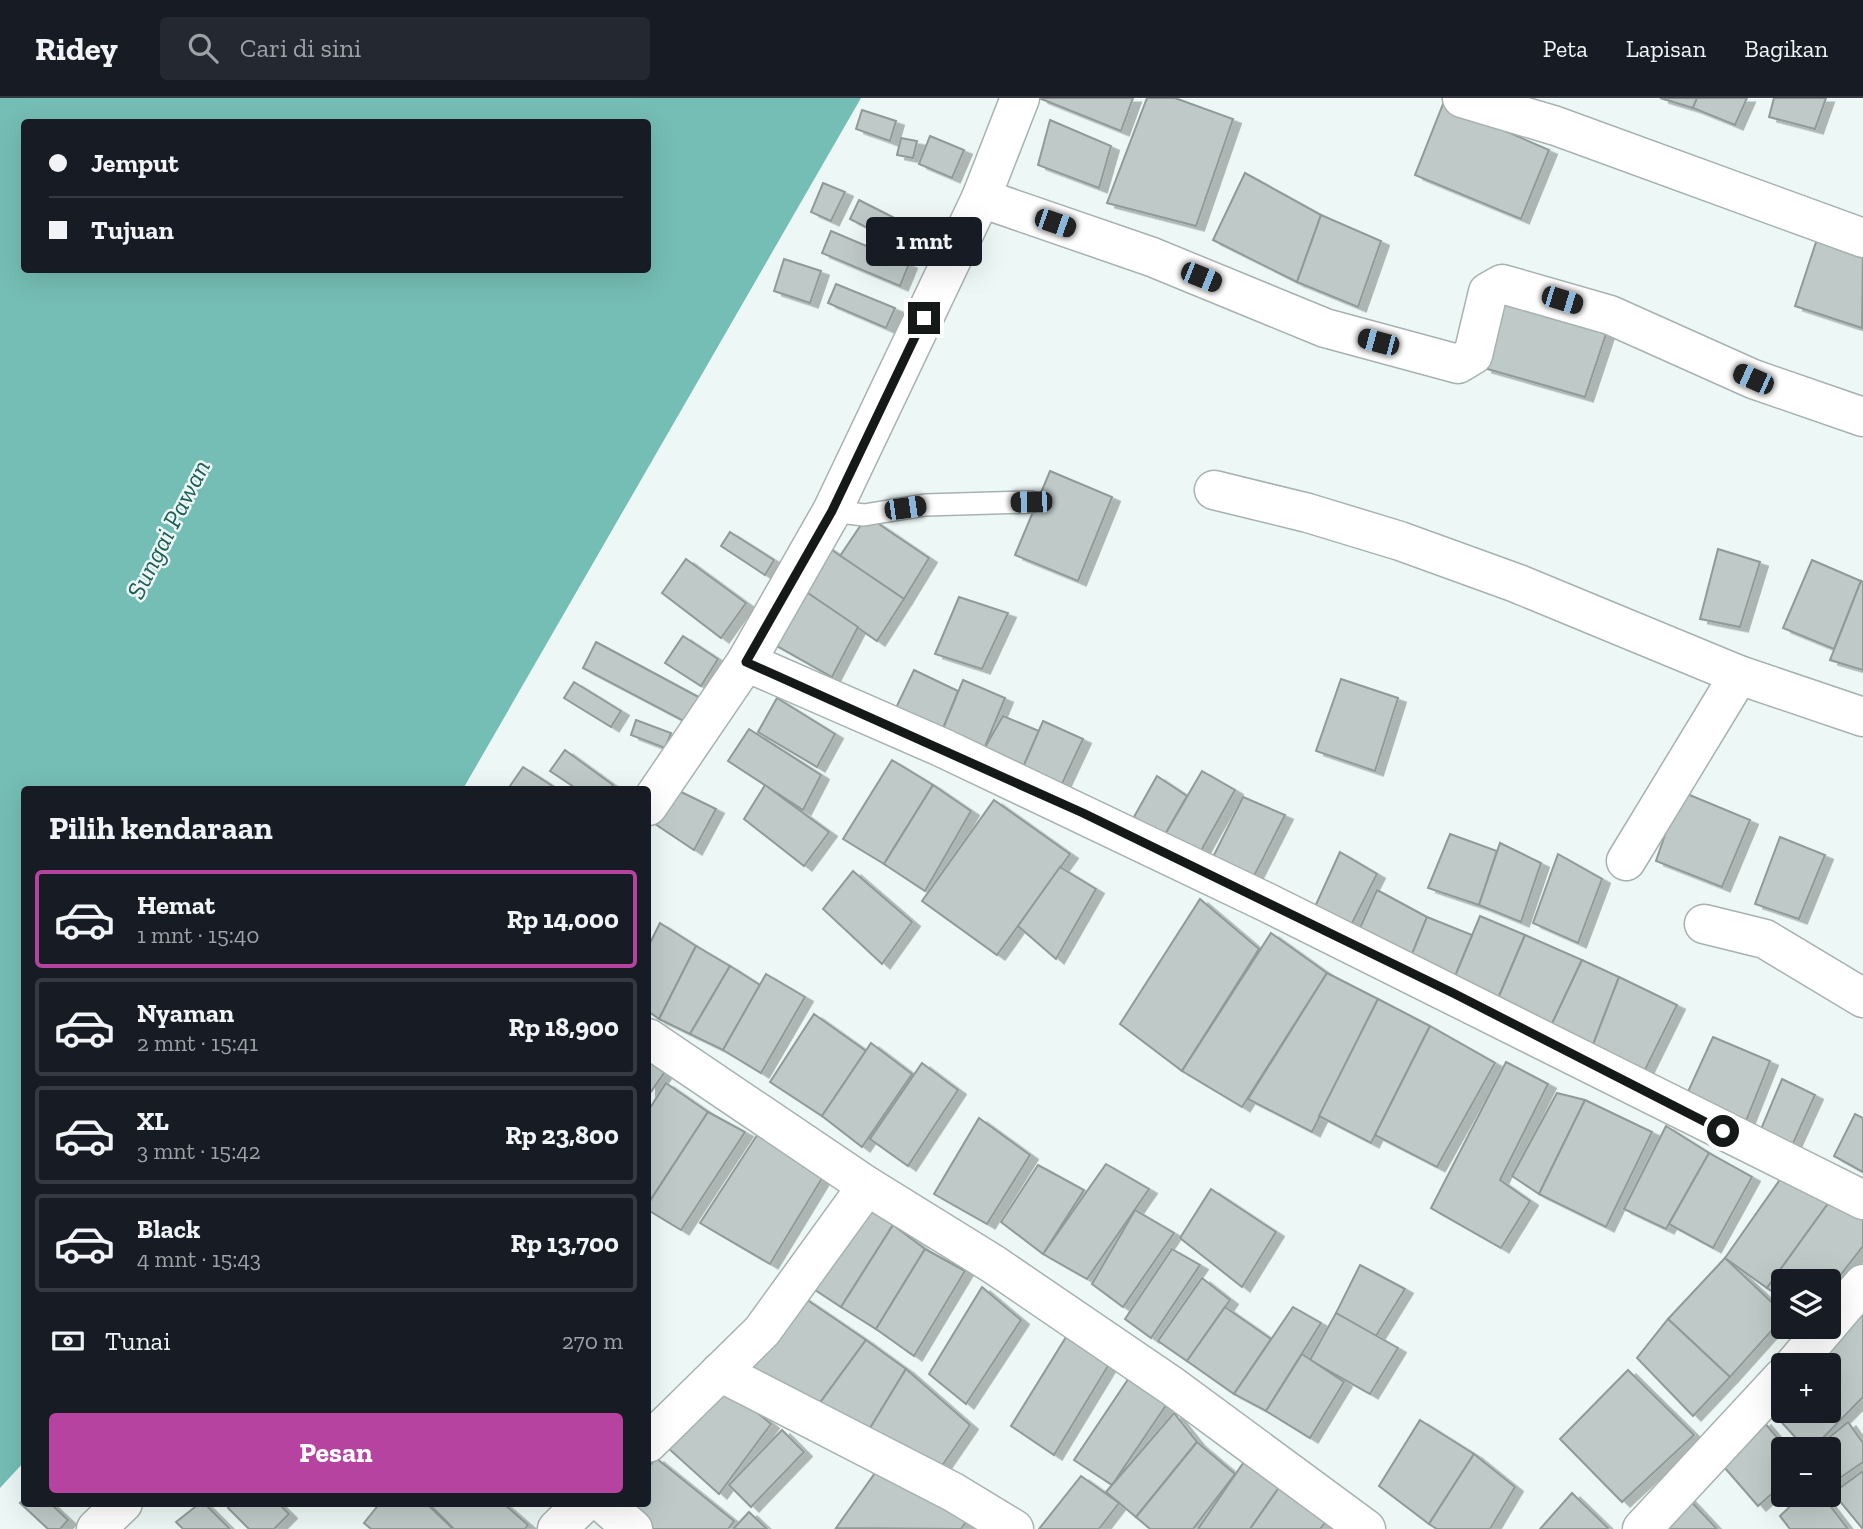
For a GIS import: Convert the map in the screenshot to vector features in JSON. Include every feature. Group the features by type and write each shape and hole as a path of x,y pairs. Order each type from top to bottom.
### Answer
{"street":[{"path":"651,802 746,662 832,511 981,198 1020,98"},
{"path":"1462,98 1556,126 1863,238"},
{"path":"981,198 1152,257 1325,328 1458,364 1473,355 1489,292 1502,284 1610,315 1753,379 1863,417"},
{"path":"1214,490 1400,541 1516,583 1739,675 1863,717"},
{"path":"746,662 943,748 1242,890 1863,1200"},
{"path":"1626,861 1739,675"},
{"path":"1704,924 1765,939 1863,998"},
{"path":"651,1040 867,1186 993,1264 1172,1386 1366,1529"},
{"path":"651,1440 762,1331 867,1186"},
{"path":"1804,1353 1863,1284"},
{"path":"720,1372 953,1492 1014,1529"},
{"path":"1642,1529 1771,1390"},
{"path":"96,1529 119,1507"},
{"path":"557,1529 580,1507"},
{"path":"608,1507 633,1529"}],"lane":[{"path":"832,511 864,515 925,505 1031,502"}],"water":[{"name":"Sungai Pawan","path":"0,98 861,98 465,786 21,786 21,1465 0,1488"}],"building":[{"path":"1039,98 1133,98 1121,131"},
{"path":"1147,98 1175,98 1233,119 1196,226 1107,203"},
{"path":"1660,98 1697,98 1693,108"},
{"path":"1697,98 1747,98 1735,125 1693,108"},
{"path":"1774,98 1826,98 1815,129 1769,117"},
{"path":"1443,104 1549,150 1521,219 1415,175"},
{"path":"862,110 896,121 890,141 856,129"},
{"path":"1050,120 1111,146 1099,188 1038,165"},
{"path":"930,136 964,150 952,178 919,164"},
{"path":"901,138 917,141 913,158 897,155"},
{"path":"1245,173 1321,215 1297,282 1213,240"},
{"path":"823,183 845,192 831,221 811,212"},
{"path":"859,200 920,231 911,250 850,219"},
{"path":"1321,215 1381,241 1358,307 1297,282"},
{"path":"831,231 909,264 900,286 822,253"},
{"path":"1819,233 1863,247 1862,328 1795,306"},
{"path":"784,259 821,271 810,303 774,291"},
{"path":"836,284 895,308 886,328 828,303"},
{"path":"1506,293 1609,325 1585,397 1484,368"},
{"path":"1050,471 1112,497 1078,581 1015,555"},
{"path":"867,516 929,558 904,599 840,556"},
{"path":"730,532 774,560 765,575 721,546"},
{"path":"826,546 904,599 877,641 799,587"},
{"path":"1718,549 1760,562 1740,627 1700,619"},
{"path":"686,559 746,603 721,638 662,593"},
{"path":"1812,560 1861,581 1834,649 1783,628"},
{"path":"1861,581 1863,582 1863,670 1830,660"},
{"path":"799,587 858,627 832,677 770,642"},
{"path":"959,597 1008,613 982,669 935,654"},
{"path":"683,636 718,659 701,686 665,663"},
{"path":"596,642 706,701 693,726 583,668"},
{"path":"914,670 958,691 942,731 895,710"},
{"path":"1341,679 1398,698 1375,771 1316,751"},
{"path":"963,680 1005,698 984,749 942,731"},
{"path":"574,682 621,711 611,727 564,698"},
{"path":"777,698 835,734 817,767 758,732"},
{"path":"1003,716 1039,731 1021,772 984,749"},
{"path":"636,720 671,733 665,748 631,735"},
{"path":"1043,721 1083,739 1060,788 1021,772"},
{"path":"749,729 821,775 803,810 728,761"},
{"path":"565,750 613,785 572,786 550,771"},
{"path":"892,760 933,785 884,864 843,839"},
{"path":"523,767 552,786 510,786"},
{"path":"1202,771 1235,790 1198,856 1164,836"},
{"path":"1157,776 1187,796 1164,836 1134,817"},
{"path":"765,785 829,832 804,866 744,819"},
{"path":"933,785 971,811 925,891 884,864"},
{"path":"671,787 716,809 694,850 652,822"},
{"path":"1680,791 1750,820 1722,887 1656,861"},
{"path":"1243,797 1285,815 1251,882 1211,861"},
{"path":"994,800 1070,854 997,955 922,901"},
{"path":"1450,834 1497,851 1479,905 1428,888"},
{"path":"1780,837 1825,855 1799,919 1755,904"},
{"path":"1500,843 1541,863 1521,922 1479,905"},
{"path":"1340,852 1377,874 1348,931 1313,911"},
{"path":"1558,854 1602,879 1578,943 1533,923"},
{"path":"1060,867 1096,889 1056,959 1018,926"},
{"path":"853,871 912,922 882,964 823,909"},
{"path":"1377,890 1427,917 1406,969 1355,939"},
{"path":"1200,899 1259,949 1182,1071 1120,1024"},
{"path":"1480,916 1525,935 1494,1008 1450,988"},
{"path":"1427,917 1472,935 1450,988 1406,969"},
{"path":"660,923 696,946 659,1019 651,1013 651,941"},
{"path":"1271,933 1327,973 1242,1107 1182,1071"},
{"path":"1525,935 1582,960 1549,1030 1494,1008"},
{"path":"696,946 730,966 690,1034 659,1019"},
{"path":"1582,960 1619,977 1591,1050 1549,1030"},
{"path":"730,966 760,985 723,1050 690,1034"},
{"path":"1327,973 1378,999 1312,1132 1248,1099"},
{"path":"766,974 805,997 761,1073 723,1050"},
{"path":"1619,977 1677,1005 1644,1072 1591,1050"},
{"path":"1378,999 1430,1026 1371,1143 1319,1116"},
{"path":"814,1014 866,1051 822,1116 770,1082"},
{"path":"1430,1026 1495,1063 1437,1167 1375,1135"},
{"path":"1713,1037 1770,1061 1744,1126 1686,1096"},
{"path":"871,1043 912,1074 862,1147 822,1116"},
{"path":"651,1046 671,1063 651,1092"},
{"path":"1506,1062 1548,1084 1500,1180 1530,1201 1501,1248 1431,1208"},
{"path":"922,1063 958,1090 908,1166 870,1139"},
{"path":"1782,1079 1815,1095 1790,1150 1759,1134"},
{"path":"666,1083 708,1112 651,1199 651,1106"},
{"path":"1557,1093 1585,1100 1539,1194 1512,1176"},
{"path":"1585,1100 1652,1132 1606,1227 1539,1194"},
{"path":"708,1112 745,1132 681,1230 651,1212 651,1199"},
{"path":"1855,1114 1863,1118 1863,1172 1834,1156"},
{"path":"979,1118 1030,1155 987,1224 934,1194"},
{"path":"1666,1126 1709,1153 1666,1229 1624,1209"},
{"path":"761,1129 827,1170 770,1264 700,1223"},
{"path":"1709,1153 1752,1177 1713,1248 1669,1224"},
{"path":"1106,1164 1149,1189 1087,1279 1043,1254"},
{"path":"1038,1165 1084,1190 1043,1254 1001,1222"},
{"path":"1788,1168 1832,1198 1781,1269 1771,1269 1771,1282 1767,1288 1725,1258"},
{"path":"1211,1189 1276,1232 1242,1287 1180,1238"},
{"path":"1832,1198 1863,1216 1863,1246 1841,1274 1841,1269 1781,1269"},
{"path":"858,1203 893,1225 841,1307 806,1284"},
{"path":"1135,1210 1174,1233 1123,1307 1092,1284"},
{"path":"893,1225 925,1249 876,1329 841,1307"},
{"path":"925,1249 965,1271 914,1356 876,1329"},
{"path":"1172,1249 1200,1265 1151,1338 1125,1319"},
{"path":"1725,1258 1771,1302 1771,1331 1730,1377 1668,1319"},
{"path":"1360,1265 1405,1289 1376,1336 1336,1313"},
{"path":"1202,1278 1230,1300 1187,1361 1158,1341"},
{"path":"982,1287 1021,1320 966,1404 929,1374"},
{"path":"797,1293 866,1340 811,1415 739,1366"},
{"path":"1225,1307 1271,1339 1234,1394 1187,1361"},
{"path":"1293,1307 1321,1323 1266,1411 1234,1394"},
{"path":"1863,1309 1863,1397 1841,1419 1841,1353 1817,1353 1831,1339 1841,1339 1841,1330"},
{"path":"1336,1313 1398,1348 1370,1394 1310,1360"},
{"path":"1668,1319 1730,1377 1693,1416 1637,1358"},
{"path":"1071,1329 1111,1361 1054,1455 1011,1426"},
{"path":"866,1340 906,1369 864,1438 811,1415"},
{"path":"1302,1354 1344,1382 1310,1438 1266,1411"},
{"path":"1137,1366 1175,1392 1112,1485 1074,1460"},
{"path":"906,1369 970,1425 935,1476 864,1438"},
{"path":"1628,1370 1694,1435 1622,1502 1560,1439"},
{"path":"720,1382 771,1424 719,1494 668,1448"},
{"path":"1771,1396 1771,1411 1764,1403"},
{"path":"1174,1413 1197,1442 1136,1517 1106,1492"},
{"path":"1420,1420 1474,1454 1429,1524 1379,1486"},
{"path":"1763,1421 1777,1437 1771,1437 1771,1495 1758,1506 1718,1460"},
{"path":"1848,1422 1863,1443 1863,1462 1841,1477 1841,1437 1830,1437"},
{"path":"1782,1423 1838,1423 1824,1437 1795,1437"},
{"path":"782,1430 804,1452 751,1507 729,1485"},
{"path":"1197,1442 1235,1474 1193,1529 1150,1529 1136,1517"},
{"path":"1250,1453 1285,1479 1250,1529 1198,1529"},
{"path":"1474,1454 1515,1487 1490,1529 1437,1529 1429,1524"},
{"path":"656,1458 734,1521 728,1529 641,1529 622,1507 651,1507 651,1464"},
{"path":"885,1459 968,1519 961,1529 836,1528"},
{"path":"1863,1471 1862,1528 1841,1503 1841,1487"},
{"path":"1081,1476 1119,1503 1099,1529 1039,1529"},
{"path":"1285,1479 1328,1519 1320,1529 1250,1529"},
{"path":"1572,1493 1608,1528 1607,1529 1540,1529"},
{"path":"1686,1496 1717,1529 1652,1529"},
{"path":"24,1507 54,1507 68,1520 60,1529 48,1529"},
{"path":"195,1507 208,1507 230,1529 183,1529 176,1522"},
{"path":"282,1507 289,1514 274,1529 249,1529 228,1508"},
{"path":"377,1507 430,1507 453,1529 371,1529 364,1523"},
{"path":"432,1507 508,1507 528,1525 525,1529 454,1529"},
{"path":"1789,1507 1831,1507 1848,1529 1790,1529 1780,1516"},
{"path":"749,1512 767,1529 733,1529"}],"route":[{"path":"924,318 832,511 746,662 1083,813 1453,993 1576,1059 1723,1131"}]}
